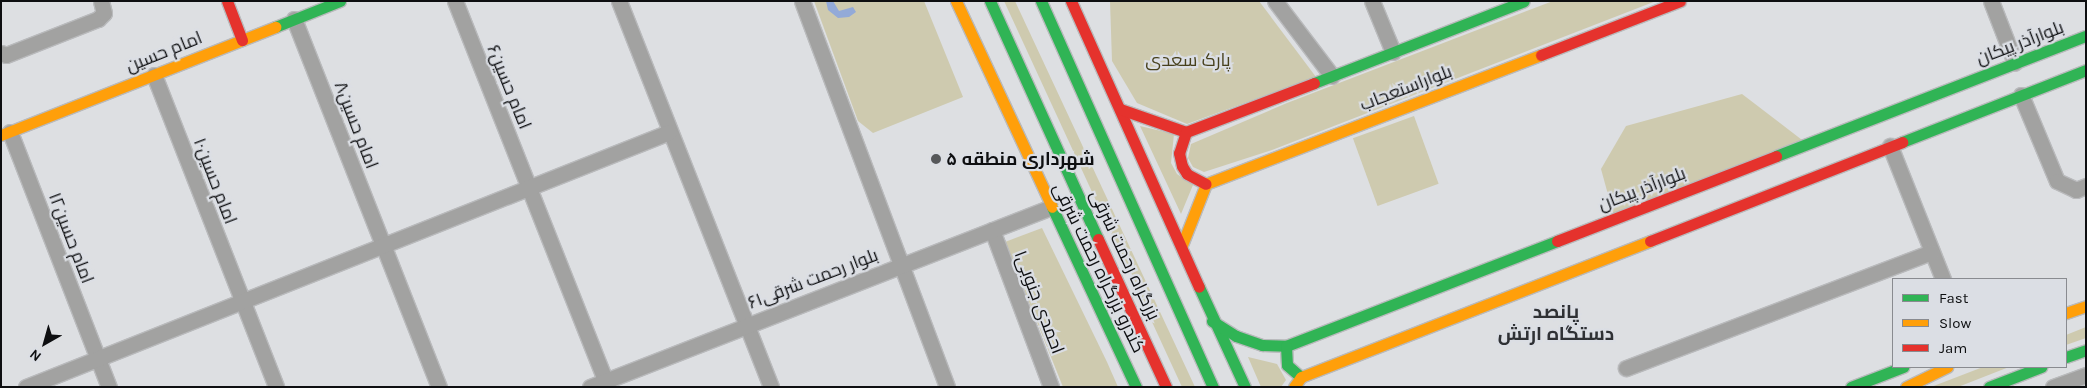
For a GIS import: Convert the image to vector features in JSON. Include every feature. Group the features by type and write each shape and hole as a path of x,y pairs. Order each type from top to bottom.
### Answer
{"main road":[{"path":"227,1 242,40"},
{"name":"امام حسین","path":"5,133 340,1"},
{"name":"کندرو بزرگراه رحمت شرقی","path":"956,1 1050,208 1136,387"},
{"name":"بزرگراه رحمت شرقی","path":"990,1 1166,387"},
{"name":"بزرگراه رحمت شرقی","path":"1041,1 1213,387"},
{"path":"1071,1 1182,245 1212,321 1245,387"},
{"name":"بلواراستعجاب","path":"1206,184 1680,1"},
{"path":"1120,110 1186,132 1518,2"},
{"name":"بلوارآذر پیکان","path":"1212,321 1236,336 1262,345 1286,346 2086,36"},
{"path":"2053,49 2067,77"},
{"path":"1294,387 1301,377 1479,298 1750,201 2086,70"},
{"path":"1879,116 1890,146"},
{"path":"1182,245 1206,184 1187,174 1182,166 1179,153 1186,132"},
{"path":"1736,172 1750,201"},
{"path":"1468,276 1479,298"},
{"path":"2067,313 2086,306"},
{"path":"1286,346 1287,365 1301,377"},
{"path":"2067,357 2086,350"},
{"path":"1851,387 1899,368"},
{"path":"1906,387 1936,375 1946,368"},
{"path":"1990,387 2038,368"}],"street":[{"name":"امام حسین۶","path":"454,1 607,384"},
{"path":"619,1 771,387"},
{"path":"802,1 898,266 947,387"},
{"path":"1275,1 1332,76"},
{"path":"1372,1 1393,52"},
{"path":"1991,1 2016,63"},
{"path":"1,53 6,55 89,23 102,7"},
{"name":"امام حسین۸","path":"294,19 439,387"},
{"name":"امام حسین۱۰","path":"154,75 276,387"},
{"path":"2021,95 2057,181 2076,190 2086,186"},
{"path":"26,387 382,244 669,132"},
{"name":"امام حسین۱۲","path":"5,133 109,387"},
{"path":"1890,146 1943,278"},
{"name":"بلوار رحمت شرقی۶۱","path":"590,387 607,384 747,325 1050,208"},
{"name":"احمدی جنوبی۱","path":"992,230 1051,387"},
{"path":"1626,368 1932,252"},
{"path":"2053,387 2086,374"}],"green space":[{"path":"814,1 924,1 963,97 873,133 858,121"},
{"path":"1004,1 1015,1 1195,387 1182,387"},
{"name":"پارک سعدی","path":"1110,1 1259,1 1316,77 1187,124 1137,103 1112,61"},
{"path":"1553,1 1656,1 1272,150 1204,172 1193,167 1188,158 1191,144 1287,103"},
{"path":"1742,94 1806,143 1615,220 1601,169 1626,126"},
{"path":"1414,116 1439,184 1378,206 1353,138"},
{"path":"1140,126 1174,134 1171,163 1177,174 1193,185 1181,214"},
{"path":"1042,228 1118,387 1063,387 1005,242"},
{"path":"2086,327 2086,338 2067,345 2067,335"},
{"path":"1248,357 1277,364 1286,380 1281,387 1261,387"},
{"path":"1980,368 2006,368 1958,387 1931,387"}],"water":[{"path":"826,1 833,1 839,11 853,7 856,12 849,17 838,18 828,10"}],"traffic: fast":[{"path":"275,27 340,1"},
{"path":"990,1 1098,239"},
{"path":"1041,1 1213,387"},
{"path":"1314,83 1524,1"},
{"path":"1776,156 2086,36"},
{"path":"1902,142 2086,70"},
{"path":"1052,207 1136,387"},
{"path":"1212,321 1236,336 1262,345 1286,346 1557,241"},
{"path":"1199,287 1245,387"},
{"path":"1286,346 1287,365 1301,377"},
{"path":"2067,357 2086,350"},
{"path":"1851,387 1900,368"},
{"path":"1989,387 2038,368"}],"traffic: slow":[{"path":"956,1 1052,207"},
{"path":"1,135 275,27"},
{"path":"1182,245 1206,184 1541,55"},
{"path":"1294,387 1301,377 1650,241"},
{"path":"2067,313 2086,306"},
{"path":"1906,387 1945,368"}],"traffic: jam":[{"path":"227,1 242,40"},
{"path":"1071,1 1199,287"},
{"path":"1541,55 1680,1"},
{"path":"1120,109 1186,132 1314,83"},
{"path":"1186,132 1179,153 1182,166 1187,174 1206,184"},
{"path":"1650,241 1902,142"},
{"path":"1557,241 1776,156"},
{"path":"1098,239 1166,387"}],"place":[{"name":"شهرداری منطقه ۵","path":"936,159"}],"district":[{"name":"پانصد دستگاه ارتش","path":"1556,324"}]}
